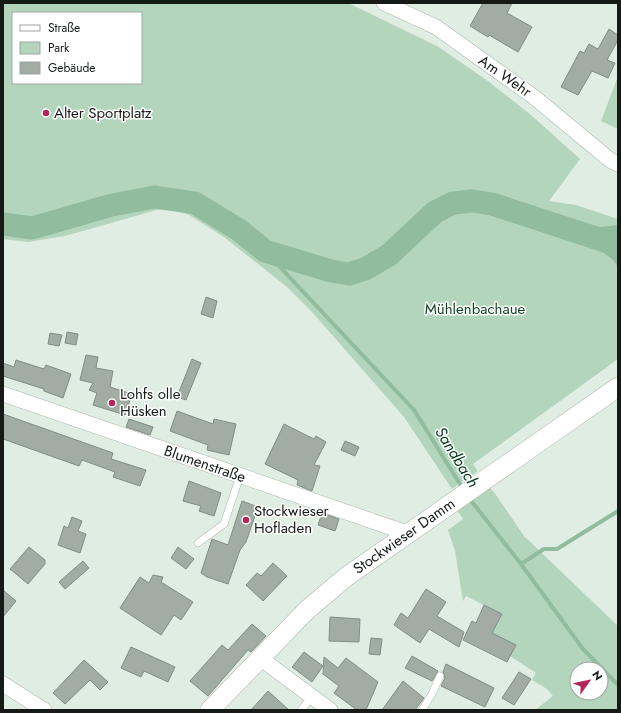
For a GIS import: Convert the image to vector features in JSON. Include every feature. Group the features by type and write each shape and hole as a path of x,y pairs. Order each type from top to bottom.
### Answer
{"street":[{"name":"Am Wehr","path":"384,3 436,27 534,97 610,160 618,164"},
{"name":"Stockwieser Damm","path":"210,710 318,601 346,577 618,387"},
{"name":"Blumenstraße","path":"3,394 407,533"},
{"path":"260,658 330,710"},
{"path":"3,684 44,710"}],"lane":[{"path":"198,543 224,524 240,476"},
{"path":"422,710 432,694 440,676"},
{"path":"301,710 312,697"}],"green space":[{"name":"Mühlenbachaue","path":"3,3 348,3 437,46 488,81 531,115 580,159 549,201 576,205 618,219 618,359 473,464 478,471 452,489 404,417 312,312 287,287 224,237 189,215 173,209 157,210 65,236 28,242 3,239"},
{"path":"618,76 618,129 601,121"},
{"path":"489,487 524,536 618,626 618,710 535,710 553,696 547,689 532,680 536,673 510,656 492,633 502,614 466,596 463,601 455,551 448,530 463,519 456,508"}],"shaded area":[{"path":"618,225 618,267 609,256 600,249 575,240 580,226 602,227"}],"building":[{"path":"483,3 512,3 507,13 532,27 518,52 470,26"},
{"path":"609,29 618,35 618,40 607,60 615,63 608,78 592,71 578,95 561,87 580,51 584,53 589,44 598,49"},
{"path":"206,297 217,301 213,318 201,314"},
{"path":"67,332 78,334 76,345 65,343"},
{"path":"50,333 62,335 59,346 48,344"},
{"path":"86,355 98,357 96,368 113,371 110,387 132,394 125,415 93,405 97,393 89,390 93,383 80,380"},
{"path":"192,359 201,363 186,400 177,397"},
{"path":"16,360 44,369 46,365 71,374 63,398 44,391 44,389 3,376 3,363 14,367"},
{"path":"177,411 213,424 214,419 236,424 229,455 207,450 208,445 170,431"},
{"path":"3,414 113,453 111,459 146,470 140,486 113,477 115,472 82,460 79,466 3,439"},
{"path":"129,419 153,427 150,435 126,427"},
{"path":"284,424 314,439 316,436 326,442 314,465 320,466 312,491 297,485 298,480 265,464"},
{"path":"345,441 359,447 355,456 341,450"},
{"path":"189,481 221,493 214,516 199,511 201,506 183,501"},
{"path":"242,501 258,507 246,542 240,550 228,584 207,577 201,573 212,539 228,545"},
{"path":"322,513 339,519 335,531 318,525"},
{"path":"72,517 82,521 78,531 86,534 80,553 58,545 64,526 68,528"},
{"path":"29,547 45,560 45,564 28,584 10,569"},
{"path":"178,547 194,559 186,569 171,558"},
{"path":"83,561 89,568 65,589 59,582"},
{"path":"273,563 287,576 263,601 246,585 257,573 261,576"},
{"path":"153,575 163,577 161,582 193,602 181,620 174,615 161,635 120,608 140,577 149,583"},
{"path":"426,589 446,602 437,616 464,632 459,647 429,629 420,643 394,625 401,613 408,618"},
{"path":"3,590 16,601 3,617"},
{"path":"484,605 502,614 492,633 516,645 507,662 463,640 472,621 476,623"},
{"path":"330,617 360,619 359,642 329,641"},
{"path":"252,624 266,636 251,652 248,650 208,696 190,681 222,645 228,650"},
{"path":"371,638 382,639 380,655 369,654"},
{"path":"131,647 175,667 168,682 144,671 141,677 121,668"},
{"path":"304,652 323,666 312,682 292,667"},
{"path":"412,656 438,671 432,681 405,668"},
{"path":"324,657 338,668 346,658 378,682 366,710 357,710 334,693 339,686 323,674"},
{"path":"84,660 108,682 100,690 90,680 65,704 53,693"},
{"path":"446,664 494,688 485,707 441,686 445,678 443,672"},
{"path":"519,672 531,679 514,705 502,698"},
{"path":"403,681 424,698 415,710 382,710"},
{"path":"268,691 289,710 251,710"}],"waterway":[{"path":"3,224 32,228 112,205 155,197 195,203 239,230 265,251 331,271 349,274 365,269 389,255 435,212 453,203 472,201 492,204 608,242 618,249"},
{"name":"Sandbach","path":"265,251 414,410 463,489"},
{"name":"Sandbach","path":"469,498 521,564 583,649 618,685"},
{"path":"521,564 544,549 557,549 618,511"}],"place":[{"name":"Alter Sportplatz","path":"46,113"},
{"name":"Lohfs olle Hüsken","path":"112,403"},
{"name":"Stockwieser Hofladen","path":"246,520"}]}
